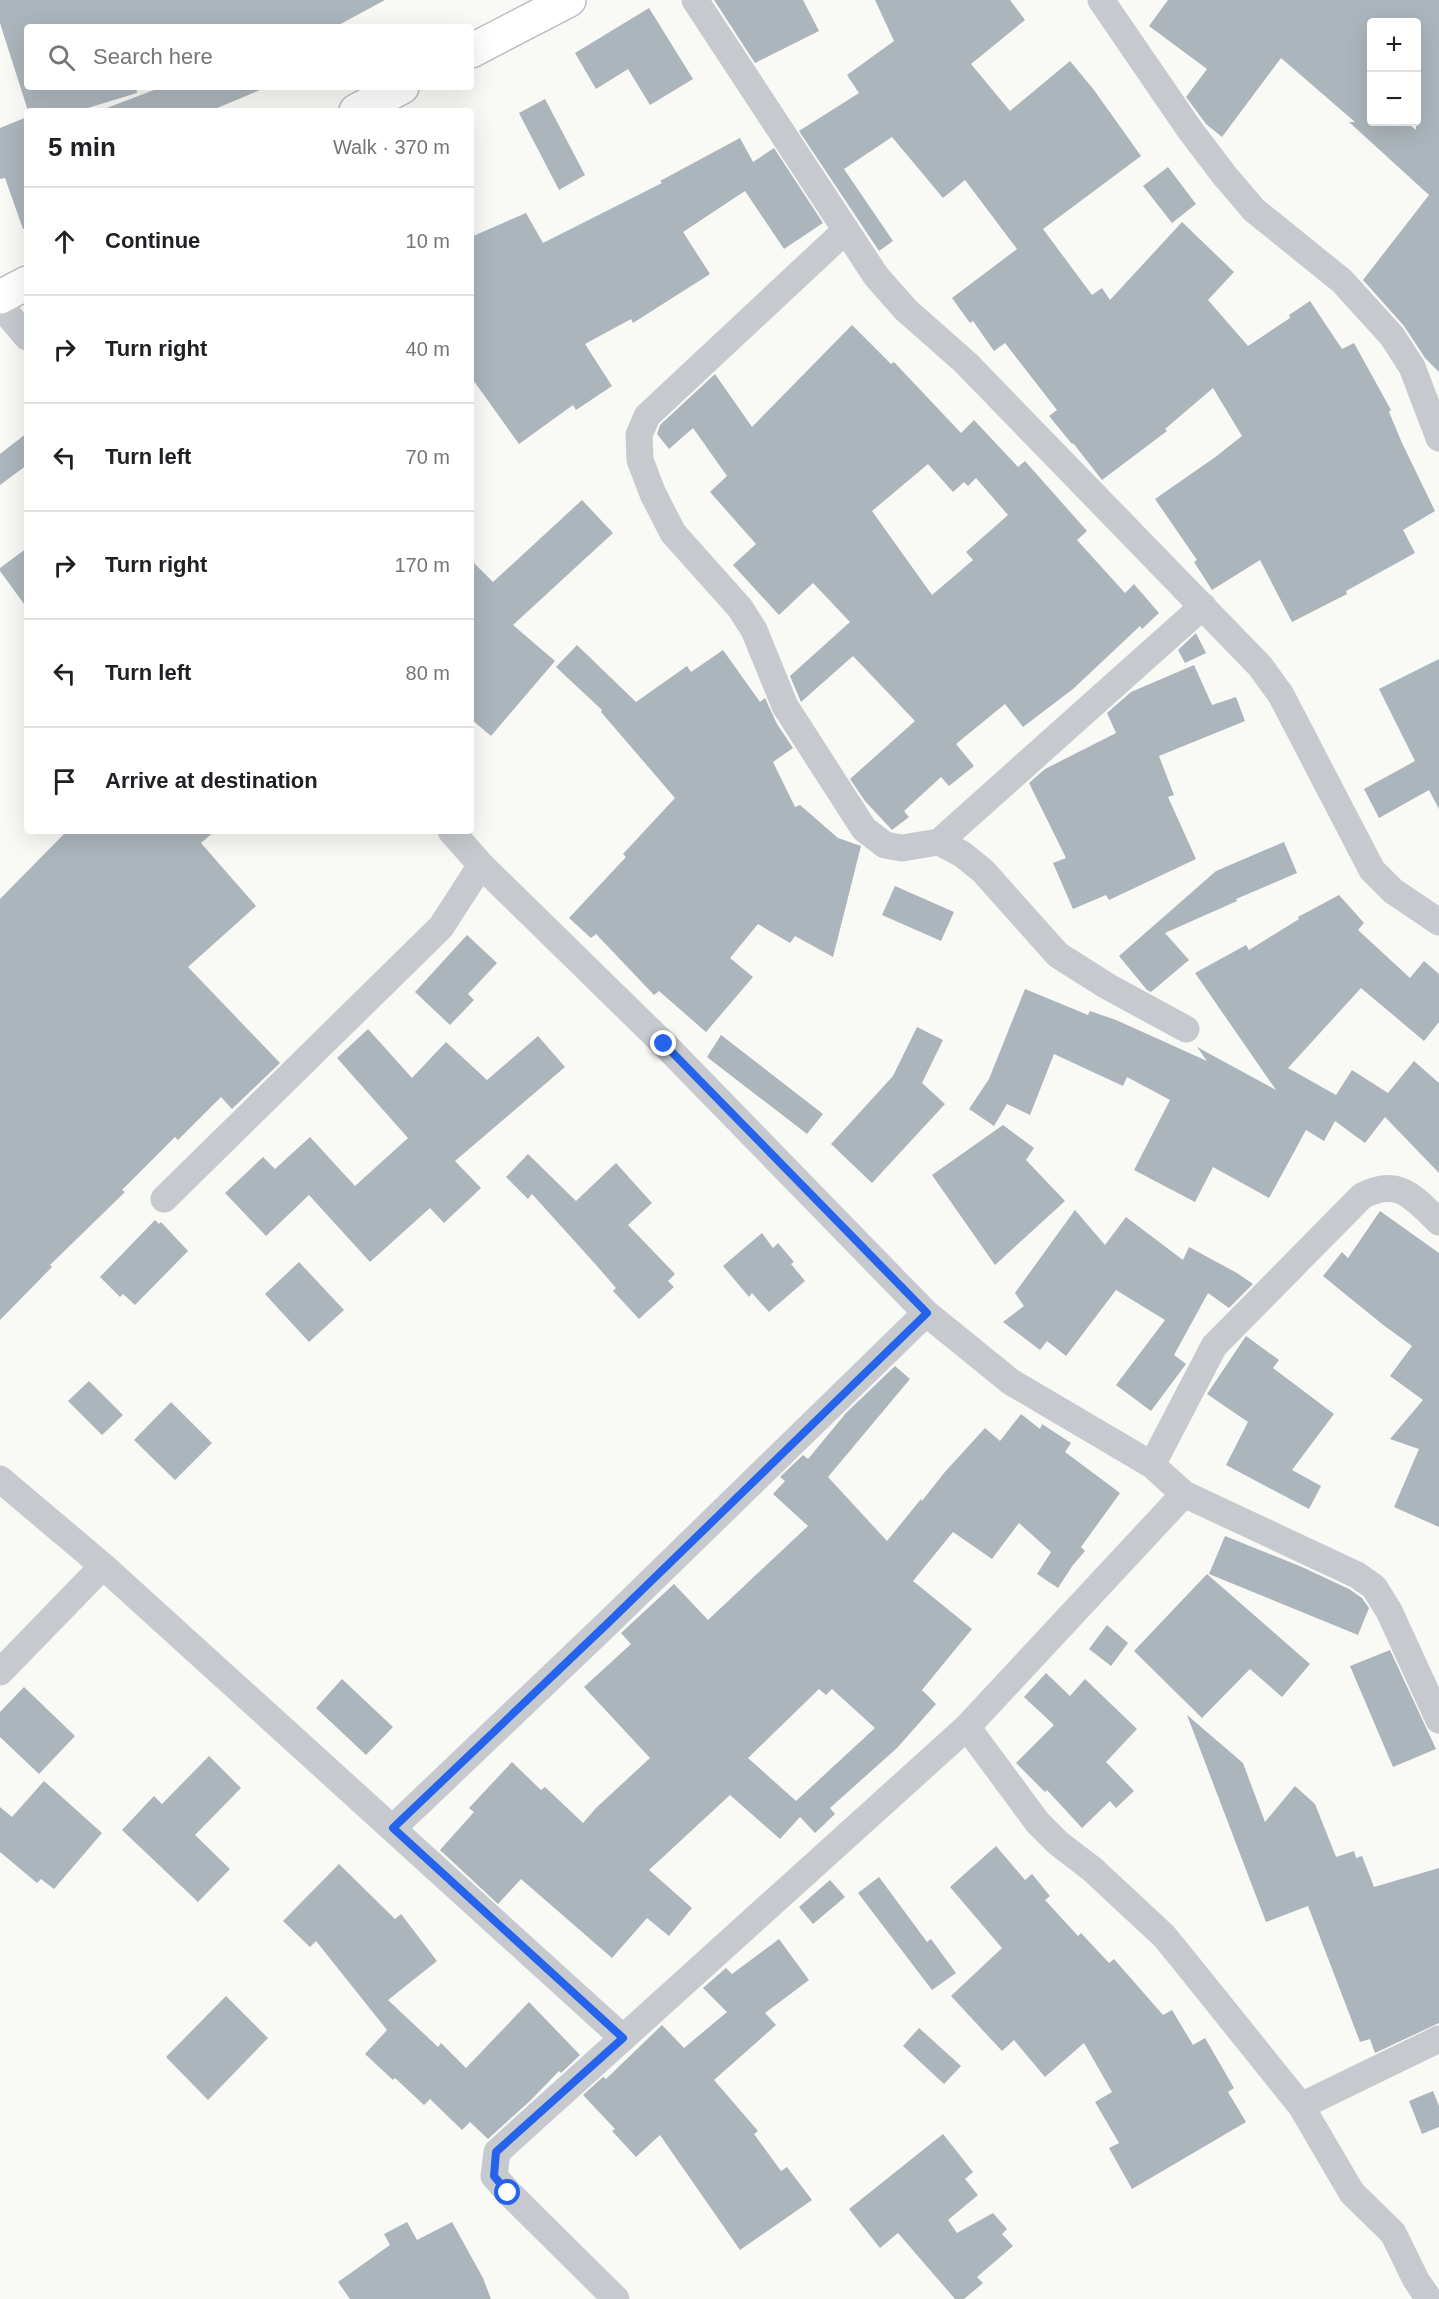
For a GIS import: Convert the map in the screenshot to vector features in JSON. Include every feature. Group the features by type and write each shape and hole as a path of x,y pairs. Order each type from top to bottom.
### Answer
{"main road":[{"path":"474,49 569,0"},
{"path":"362,108 396,90"},
{"path":"0,297 24,285"}],"street":[{"path":"695,0 876,276 906,310 966,363 1260,666 1281,695 1372,870 1393,891 1439,922"},
{"path":"1101,0 1190,130 1254,210 1342,282 1392,336 1412,367 1439,438"},
{"path":"846,230 647,416 639,435 640,460 652,494 673,533 740,608 754,630 785,706 864,829 885,845 902,848 939,843 962,854 982,872 1058,955 1107,986 1186,1029"},
{"path":"0,304 24,333"},
{"path":"939,843 1203,606"},
{"path":"454,834 480,865 664,1044 927,1313 1011,1382 1152,1465 1184,1494 1357,1575 1374,1587 1389,1611 1439,1719"},
{"path":"164,1199 441,927 480,865"},
{"path":"1152,1465 1214,1346 1362,1196 1377,1188 1394,1188 1411,1195 1439,1222"},
{"path":"393,1828 927,1313"},
{"path":"0,1479 103,1566 623,2038"},
{"path":"616,2299 508,2193 494,2176 496,2152 967,1727 1184,1494"},
{"path":"0,1672 103,1566"},
{"path":"967,1727 1038,1823 1058,1843 1092,1869 1164,1936 1301,2106 1352,2193 1393,2233 1416,2280 1429,2299"},
{"path":"1301,2106 1439,2039"}],"building":[{"path":"0,0 385,0 341,24 24,24 24,90 136,90 137,93 88,108 27,108 0,23"},
{"path":"714,0 803,0 819,31 755,63"},
{"path":"875,0 1010,0 1025,20 971,64 1010,111 1070,61 1094,90 1141,156 1043,229 1092,295 1102,288 1110,300 1182,222 1234,272 1208,300 1248,346 1290,318 1289,315 1310,301 1342,349 1354,343 1391,410 1389,412 1402,443 1435,511 1403,530 1415,553 1346,591 1347,594 1292,622 1260,560 1212,590 1194,562 1197,560 1155,499 1242,436 1213,388 1165,429 1167,431 1102,480 1049,416 1057,410 1005,343 994,351 973,321 970,323 952,298 1017,249 965,180 943,198 892,137 844,169 893,241 879,251 799,131 859,93 847,75 894,41"},
{"path":"1168,0 1439,0 1439,372 1425,358 1404,326 1363,280 1429,195 1349,122 1355,122 1281,58 1222,137 1206,124 1186,97 1207,69 1149,26"},
{"path":"649,8 693,79 650,105 628,69 596,89 575,53"},
{"path":"154,90 260,90 217,108 107,108"},
{"path":"545,99 585,175 559,190 519,113"},
{"path":"24,118 24,229 5,178 0,179 0,128"},
{"path":"740,138 753,162 774,148 823,223 784,249 745,191 683,232 710,274 633,323 631,319 585,344 612,386 576,410 573,405 519,444 474,381 474,236 526,213 543,243 662,183 660,181"},
{"path":"1168,167 1196,204 1172,223 1143,186"},
{"path":"852,325 891,364 894,362 961,433 974,420 1018,467 1025,461 1087,531 1077,540 1125,593 1134,584 1159,613 1142,629 1140,626 1073,689 1023,727 1005,704 956,744 974,766 949,786 941,777 904,811 909,817 892,830 865,801 850,779 915,721 853,656 801,702 790,676 850,622 813,583 779,615 733,565 756,544 710,492 727,476 693,428 669,449 657,434 660,425 715,374 752,427","holes":["928,464 953,492 964,482 968,486 976,478 1008,515 966,552 973,560 932,595 872,511"]},
{"path":"24,435 24,467 0,485 0,454"},
{"path":"582,500 613,533 513,625 555,661 491,736 474,722 474,563 493,582"},
{"path":"24,550 24,604 0,571 0,568"},
{"path":"1196,633 1206,653 1185,663 1178,650"},
{"path":"577,645 636,702 687,666 691,672 723,650 760,702 765,698 777,724 793,748 773,762 795,807 800,805 838,838 861,846 833,957 795,936 790,943 758,924 730,958 753,977 706,1032 659,991 654,995 596,934 591,938 569,918 626,857 623,854 675,798 601,712 602,710 556,667"},
{"path":"1439,659 1439,809 1429,790 1379,818 1364,789 1415,761 1379,689"},
{"path":"1194,665 1212,705 1236,697 1245,721 1159,756 1174,795 1168,797 1196,859 1109,900 1106,895 1073,909 1053,863 1066,858 1029,783 1045,769 1116,733 1107,713 1131,692"},
{"path":"64,834 212,834 201,843 256,906 188,967 280,1063 232,1109 221,1097 178,1140 175,1137 122,1190 125,1192 50,1265 52,1267 0,1320 0,899"},
{"path":"1284,842 1297,873 1165,933 1189,960 1151,992 1147,990 1119,956 1216,871"},
{"path":"895,886 954,912 941,941 882,915"},
{"path":"1339,895 1364,923 1358,930 1410,978 1424,961 1439,974 1439,1022 1424,1041 1361,988 1288,1068 1336,1095 1352,1070 1388,1093 1414,1061 1439,1083 1439,1173 1385,1117 1365,1143 1335,1121 1324,1141 1306,1130 1269,1198 1213,1167 1195,1202 1134,1170 1170,1100 1127,1077 1123,1086 1054,1054 1030,1115 1007,1104 994,1126 969,1109 989,1079 1025,989 1088,1015 1090,1011 1116,1020 1207,1061 1197,1047 1276,1090 1195,973 1246,945 1249,950 1299,919 1298,917"},
{"path":"467,935 497,963 468,994 474,1000 450,1025 415,992"},
{"path":"917,1027 943,1040 922,1083 945,1104 872,1183 831,1144 893,1076"},
{"path":"368,1029 412,1078 446,1042 487,1080 538,1036 565,1067 455,1161 481,1188 444,1223 430,1208 370,1262 309,1195 266,1236 225,1193 263,1157 275,1169 310,1137 355,1186 408,1138 337,1058"},
{"path":"721,1035 823,1114 807,1134 707,1057"},
{"path":"1003,1125 1034,1148 1026,1160 1065,1201 995,1265 932,1175"},
{"path":"528,1154 576,1201 616,1163 652,1203 628,1225 675,1274 668,1281 674,1287 639,1319 613,1291 616,1288 532,1194 528,1199 506,1177"},
{"path":"1075,1210 1105,1245 1126,1217 1183,1260 1189,1247 1253,1284 1229,1308 1208,1293 1174,1355 1186,1364 1151,1411 1116,1385 1165,1320 1116,1290 1066,1356 1047,1341 1040,1350 1003,1322 1024,1306 1015,1293"},
{"path":"1380,1211 1439,1253 1439,1527 1394,1507 1419,1449 1390,1439 1423,1400 1390,1376 1412,1346 1323,1276 1342,1252 1348,1258"},
{"path":"155,1220 159,1224 161,1222 188,1251 135,1305 123,1294 120,1297 100,1277"},
{"path":"762,1233 773,1248 778,1243 794,1262 791,1264 805,1281 769,1312 752,1293 749,1297 723,1266"},
{"path":"299,1262 344,1310 309,1342 265,1294"},
{"path":"1246,1336 1279,1360 1273,1368 1334,1414 1292,1470 1321,1486 1309,1509 1226,1465 1248,1422 1207,1394"},
{"path":"895,1366 910,1379 828,1477 887,1541 921,1499 922,1501 985,1428 1000,1441 1021,1414 1040,1429 1042,1424 1071,1443 1065,1452 1120,1493 1081,1547 1085,1551 1058,1588 1037,1574 1051,1552 1019,1523 992,1559 953,1532 913,1581 972,1629 922,1690 936,1704 897,1748 830,1808 835,1814 815,1833 800,1817 780,1839 730,1795 649,1870 692,1908 669,1936 647,1918 612,1958 521,1879 498,1904 440,1850 474,1812 469,1808 512,1762 541,1790 545,1787 583,1823 650,1758 584,1687 631,1644 621,1633 674,1584 708,1620 808,1526 773,1494 785,1481 780,1477 803,1455 808,1459 846,1413","holes":["819,1689 826,1695 832,1689 875,1728 796,1801 748,1758"]},
{"path":"89,1381 123,1415 102,1435 68,1401"},
{"path":"171,1402 212,1443 175,1480 134,1440"},
{"path":"1225,1536 1302,1567 1349,1589 1362,1598 1369,1608 1358,1635 1209,1574"},
{"path":"1207,1574 1310,1664 1282,1697 1250,1669 1202,1718 1134,1651"},
{"path":"1107,1625 1128,1643 1111,1666 1089,1649"},
{"path":"1390,1650 1436,1749 1393,1767 1350,1666"},
{"path":"1046,1673 1070,1696 1085,1679 1137,1729 1106,1762 1134,1791 1116,1808 1110,1801 1082,1828 1047,1790 1045,1792 1016,1763 1054,1725 1024,1697"},
{"path":"342,1679 393,1727 366,1755 316,1708"},
{"path":"24,1687 75,1736 39,1774 0,1737 0,1712"},
{"path":"1187,1715 1243,1763 1265,1822 1295,1786 1315,1804 1336,1857 1354,1851 1356,1858 1362,1856 1374,1887 1439,1868 1439,2023 1375,2053 1370,2039 1360,2042 1308,1906 1266,1922"},
{"path":"209,1756 241,1788 195,1835 230,1869 198,1902 122,1830 154,1796 162,1804"},
{"path":"44,1781 102,1833 54,1889 41,1879 37,1883 0,1852 0,1807 12,1817"},
{"path":"996,1846 1025,1880 1032,1874 1050,1896 1045,1900 1078,1936 1081,1933 1109,1963 1114,1959 1163,2015 1172,2010 1193,2045 1205,2038 1234,2088 1228,2092 1246,2122 1132,2189 1109,2148 1119,2143 1095,2102 1112,2092 1084,2043 1045,2077 1014,2040 1002,2051 951,1996 1002,1948 950,1887"},
{"path":"339,1864 395,1919 401,1914 437,1961 388,2000 438,2047 441,2043 466,2068 529,2002 580,2055 561,2073 559,2071 488,2139 470,2122 462,2130 430,2099 424,2105 365,2054 387,2030 316,1941 310,1947 283,1921"},
{"path":"879,1877 927,1942 931,1939 956,1973 932,1990 858,1893"},
{"path":"830,1880 845,1897 813,1924 799,1907"},
{"path":"779,1939 809,1980 765,2013 776,2025 714,2080 758,2131 754,2134 781,2171 787,2167 812,2200 740,2250 660,2135 636,2157 612,2131 615,2129 583,2095 603,2077 606,2079 662,2025 684,2048 727,2012 703,1988 726,1968 732,1974"},
{"path":"226,1996 268,2038 208,2100 166,2057"},
{"path":"919,2028 961,2066 944,2084 903,2046"},
{"path":"1433,2091 1439,2106 1439,2127 1422,2134 1409,2101"},
{"path":"943,2134 973,2172 965,2179 978,2195 948,2220 957,2233 993,2213 1007,2229 1002,2234 1013,2246 977,2277 983,2283 964,2299 955,2299 898,2233 880,2248 849,2209"},
{"path":"407,2222 417,2240 452,2222 483,2278 491,2299 350,2299 338,2282 390,2245 384,2234"}],"route":[{"path":"508,2193 494,2176 496,2152 623,2038 393,1828 927,1313 664,1044"}]}
